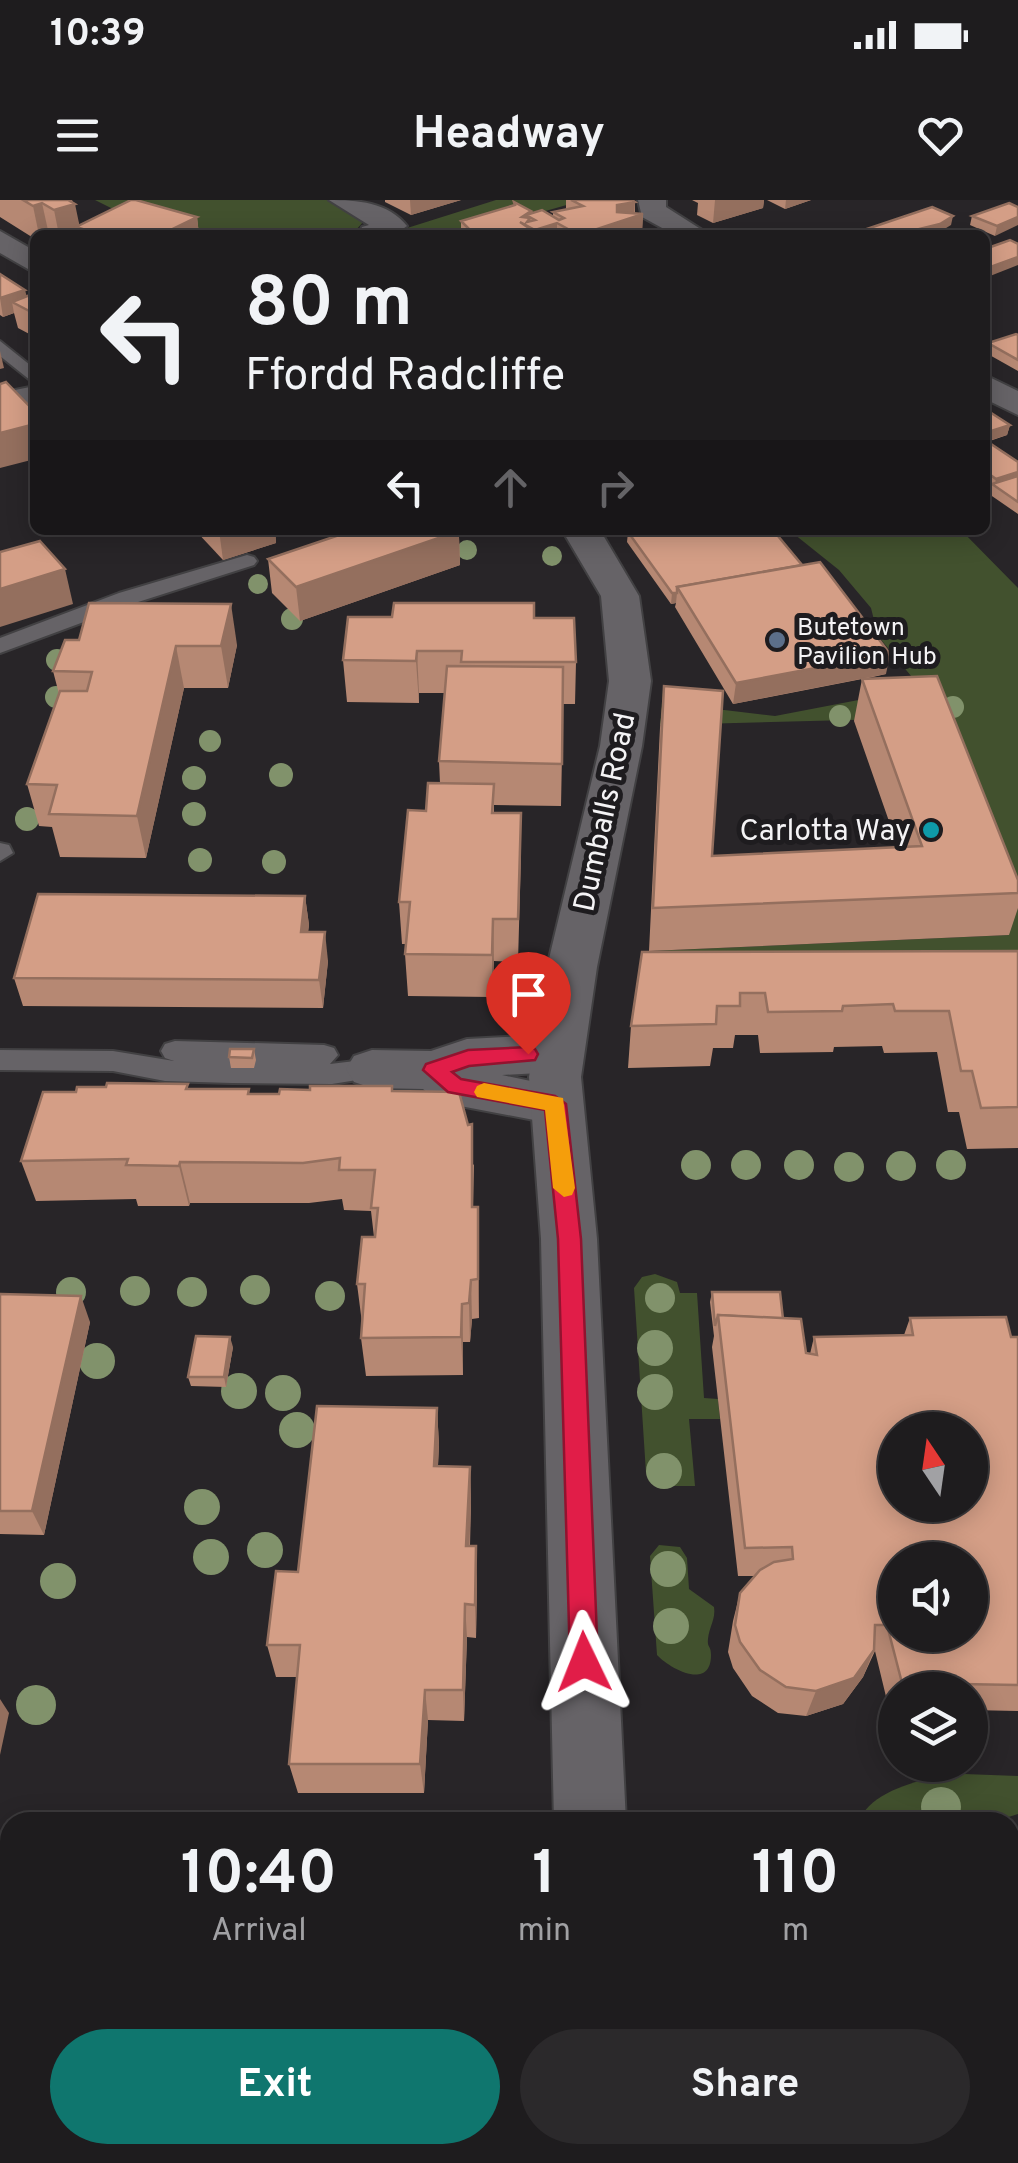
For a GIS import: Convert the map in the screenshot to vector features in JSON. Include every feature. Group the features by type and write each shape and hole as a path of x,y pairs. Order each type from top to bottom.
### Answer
{"street":[{"path":"343,200 393,226 381,230"},
{"path":"652,200 652,211 687,230"},
{"path":"0,240 30,261"},
{"path":"990,388 1018,405"},
{"path":"0,402 30,397"},
{"name":"Dumballs Road","path":"584,535 620,596 630,680 621,746 572,967 557,1078 569,1239 590,1812"},
{"path":"372,1069 434,1070 455,1086 557,1078"}],"lane":[{"path":"0,346 30,374"},
{"path":"0,646 126,598 247,561"},
{"path":"0,1060 113,1061 161,1051 250,1052 330,1055 372,1069"},
{"path":"113,1061 158,1080 229,1090 301,1089 331,1084 372,1069"}],"green space":[{"path":"95,200 333,200 365,220 356,230 155,230"},
{"path":"496,200 584,200 479,230 401,230"},
{"path":"795,535 966,535 1018,588 1018,993 639,994 649,951 1009,935 927,718 660,725 663,690 716,709 775,716 921,688 878,636 871,608 839,570"},
{"path":"655,1274 677,1282 680,1293 697,1293 704,1398 718,1399 720,1419 689,1419 695,1486 657,1486 646,1473 634,1288 642,1277"},
{"path":"659,1545 680,1547 687,1558 689,1589 714,1607 708,1639 709,1666 697,1675 680,1671 657,1655 650,1556"},
{"path":"988,1775 1018,1776 1018,1812 864,1812 875,1801 917,1782 988,1782"}],"building":[{"path":"23,200 68,200 75,204 54,210"},
{"path":"131,200 197,217 170,230 76,227"},
{"path":"571,200 632,200 635,202 617,205 617,212 643,214 594,230 570,230 557,223 535,230 520,222 532,230 470,230 461,221 515,205 514,202 531,211 522,217 530,218 527,222 535,220 526,215 542,210 559,220 564,218 553,212 583,206"},
{"path":"1009,203 1018,207 1018,217 997,226 972,216"},
{"path":"932,207 953,216 915,230 864,230"},
{"path":"1010,240 1018,244 1018,257 990,267 990,247"},
{"path":"0,274 25,290 0,298"},
{"path":"30,295 30,311 12,302"},
{"path":"1018,335 1018,360 990,344"},
{"path":"6,382 30,407 30,425 0,433 0,384"},
{"path":"990,412 1010,425 990,431"},
{"path":"990,443 1018,462 1018,472 996,479 990,475"},
{"path":"1018,476 1018,502 992,484"},
{"path":"339,535 447,535 296,587 268,559"},
{"path":"630,535 777,535 802,565 677,587 677,593 672,593"},
{"path":"40,541 65,569 0,589 0,552"},
{"path":"820,562 890,654 736,683 677,587"},
{"path":"89,603 231,604 221,646 176,646 137,816 49,814 57,785 27,784 60,691 87,691 92,672 53,671 65,640 79,640"},
{"path":"394,603 534,603 534,618 574,618 576,662 461,662 462,651 417,651 416,661 343,660 348,617 392,617"},
{"path":"447,666 563,667 562,764 439,761"},
{"path":"937,676 1018,880 1018,893 653,908 664,686 723,691 712,856 922,846 862,679"},
{"path":"428,783 494,784 492,813 521,813 518,919 493,919 492,955 405,954 410,902 399,902 408,810 426,811"},
{"path":"38,894 305,896 301,932 325,932 319,980 14,978"},
{"path":"1018,951 1018,1107 981,1108 972,1071 961,1071 949,1011 895,1011 893,1004 843,1006 842,1011 768,1012 765,993 740,993 740,1006 717,1006 716,1024 631,1026 642,952"},
{"path":"230,1049 254,1049 252,1058 229,1057"},
{"path":"107,1083 188,1084 186,1089 249,1089 248,1094 310,1090 310,1086 392,1086 392,1091 459,1092 468,1125 472,1124 472,1207 478,1207 478,1279 471,1280 469,1303 462,1304 461,1337 361,1338 365,1284 357,1284 362,1237 375,1237 378,1208 371,1208 375,1170 339,1170 340,1158 303,1163 180,1162 179,1166 126,1165 128,1159 21,1161 43,1092 76,1092 77,1087 106,1087"},
{"path":"712,1292 780,1292 783,1319 718,1315 715,1326"},
{"path":"0,1294 81,1296 32,1511 0,1511"},
{"path":"718,1315 801,1319 806,1353 817,1355 814,1337 913,1335 910,1318 1006,1317 1011,1337 1018,1337 1018,1685 988,1684 988,1672 899,1672 894,1652 988,1652 988,1542 878,1542 878,1625 874,1650 854,1678 816,1691 786,1687 760,1670 740,1642 735,1625 740,1593 760,1570 774,1562 793,1559 792,1547 745,1548"},
{"path":"196,1336 230,1337 224,1377 188,1377"},
{"path":"317,1406 437,1408 434,1466 470,1467 466,1546 476,1546 475,1605 465,1604 463,1690 425,1690 420,1764 289,1764 300,1645 267,1645 276,1571 298,1572"}],"slow traffic":[{"path":"484,1092 555,1104 564,1188"}],"place":[{"name":"Butetown Pavilion Hub","path":"777,640"},
{"name":"Carlotta Way","path":"931,830"}],"route":[{"path":"528,1054 468,1058 434,1070 455,1086 555,1104 569,1239 584,1662"}]}
